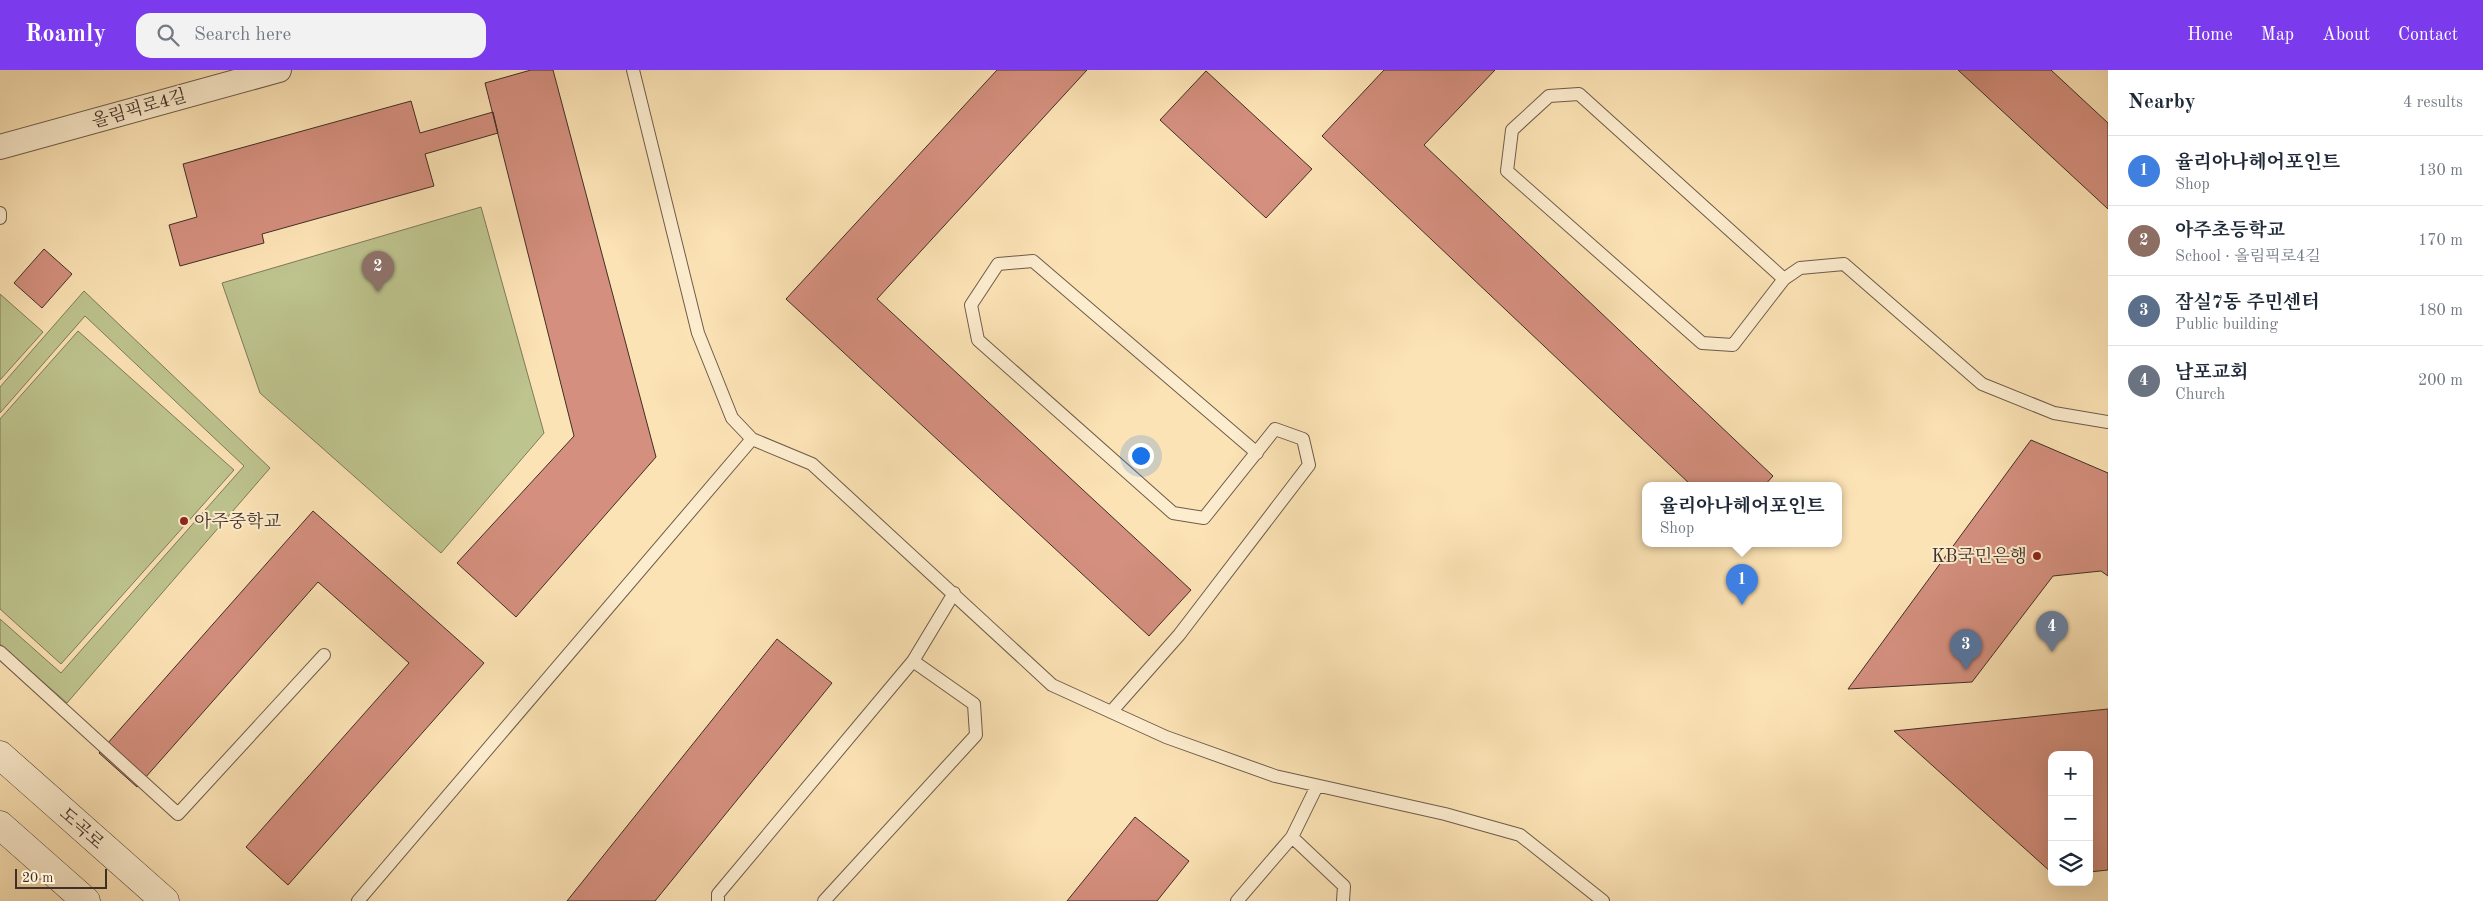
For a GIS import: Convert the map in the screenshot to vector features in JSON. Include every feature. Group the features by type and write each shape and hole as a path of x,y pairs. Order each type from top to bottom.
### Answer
{"main road":[{"name":"도곡로","path":"0,755 165,901"},
{"path":"0,825 86,901"}],"street":[{"name":"올림픽로4길","path":"0,147 222,77 279,70"}],"lane":[{"path":"633,70 698,333 732,418 752,439 812,464 1052,685 1175,740 1275,776 1445,814 1520,835 1602,901"},
{"path":"1784,278 1579,94 1549,96 1512,130 1507,171 1702,343 1733,344 1784,278 1800,268 1844,264 1982,384 2054,413 2108,422"},
{"path":"0,213 0,218"},
{"path":"1111,712 1179,635 1309,465 1303,439 1275,428 1256,453 1204,518 1173,512 978,340 971,305 998,264 1033,260 1256,453"},
{"path":"358,901 752,439"},
{"path":"718,901 718,894 912,661 954,593"},
{"path":"0,652 178,814 324,655"},
{"path":"824,901 976,735 974,704 912,661"},
{"path":"1236,901 1292,838 1317,786"},
{"path":"1292,838 1344,886 1344,901"}],"green space":[{"path":"481,207 544,433 441,553 260,393 222,283"},
{"path":"84,291 270,468 67,703 0,644 0,619 61,673 244,466 85,316 0,413 0,387"},
{"path":"0,294 43,332 0,380"},
{"path":"78,331 234,470 61,664 0,609 0,419"}],"building":[{"path":"531,70 553,70 656,457 516,617 457,563 574,436 485,83"},
{"path":"997,70 1087,70 877,299 1191,590 1149,636 786,299"},
{"path":"1384,70 1495,70 1424,145 1773,476 1768,482 1688,482 1322,136"},
{"path":"1958,70 2051,70 2108,123 2108,209"},
{"path":"1206,71 1312,169 1266,218 1160,120"},
{"path":"411,101 420,133 493,112 498,133 425,154 434,186 262,234 264,243 180,266 169,225 197,217 183,164"},
{"path":"44,249 72,274 42,308 14,283"},
{"path":"2031,440 2108,473 2108,576 2101,571 2053,576 1972,682 1848,689"},
{"path":"313,511 484,663 288,885 246,847 409,663 318,582 137,787 99,753"},
{"path":"777,639 832,683 655,901 567,901"},
{"path":"2108,709 2108,870 2093,872 2093,751 2048,751 2048,869 1894,731"},
{"path":"1135,817 1189,861 1157,901 1067,901"}],"place":[{"name":"아주초등학교","path":"378,292"},
{"name":"아주중학교","path":"184,521"},
{"name":"KB국민은행","path":"2037,556"},
{"name":"율리아나헤어포인트","path":"1742,605"},
{"name":"남포교회","path":"2052,652"},
{"name":"잠실7동 주민센터","path":"1966,670"}]}
